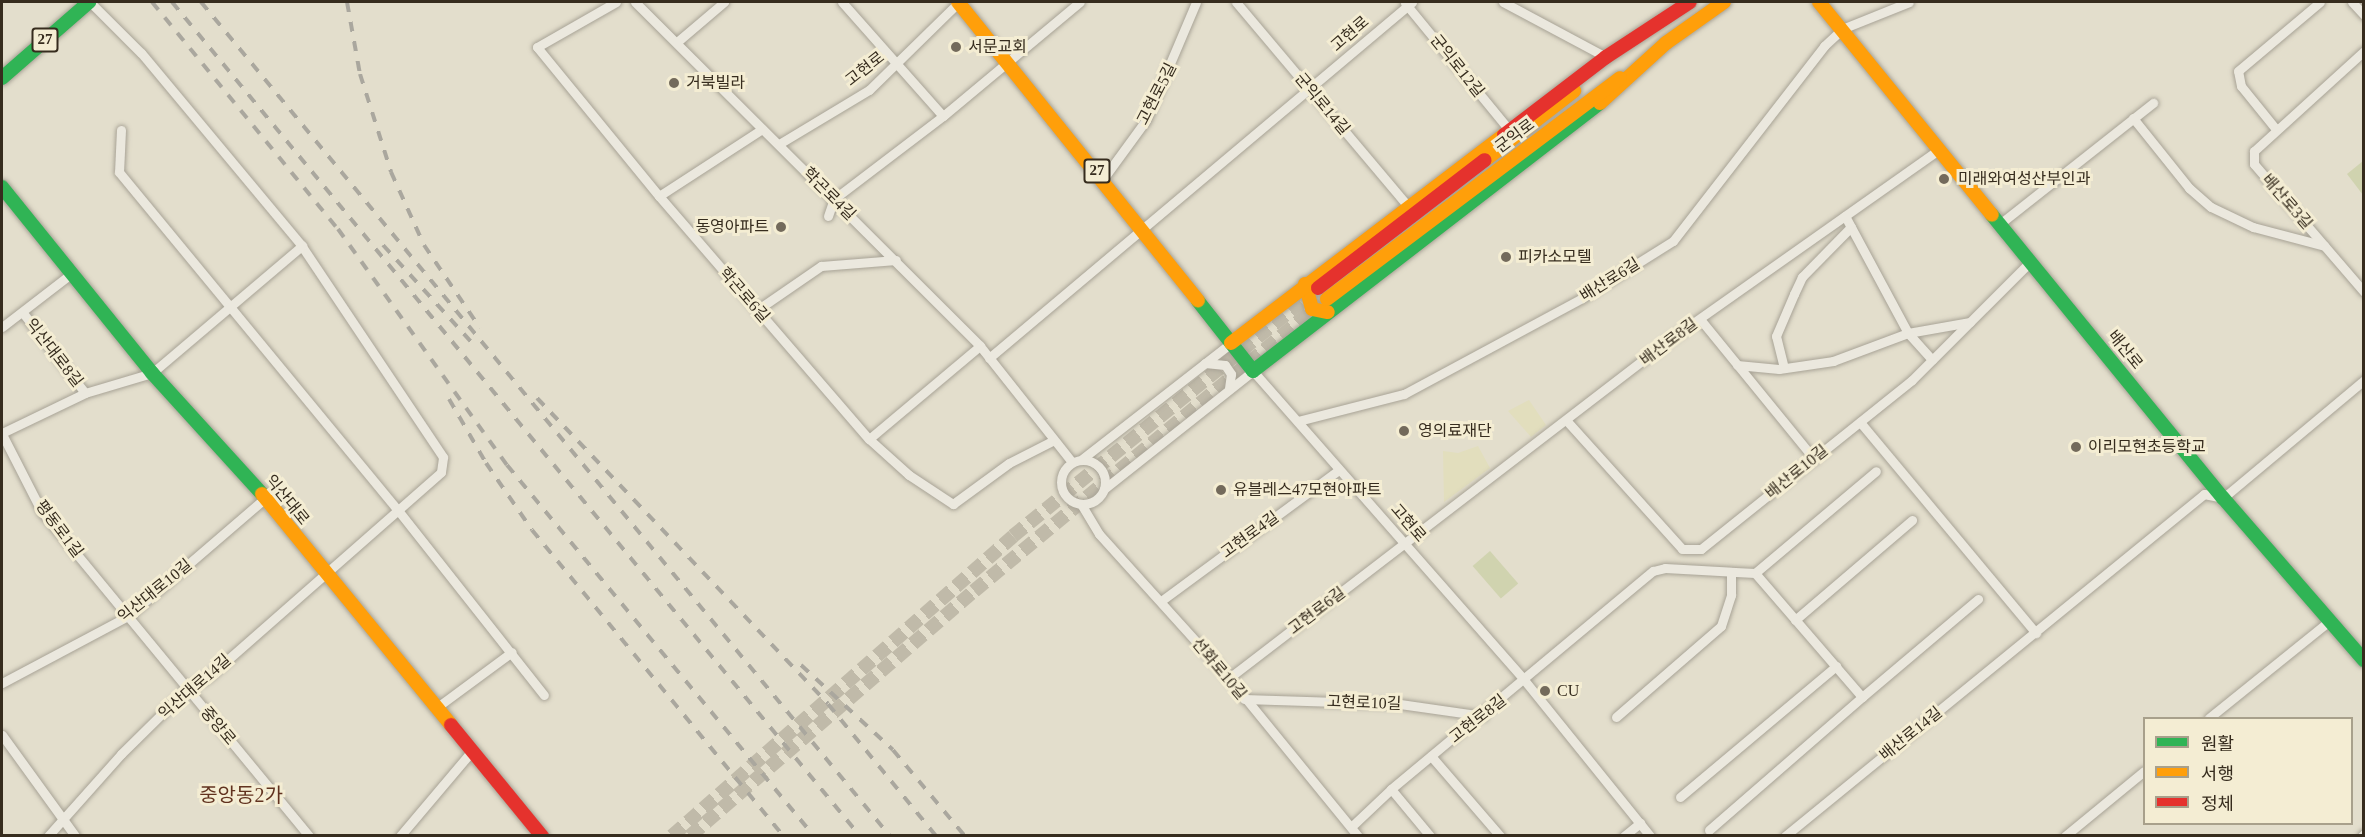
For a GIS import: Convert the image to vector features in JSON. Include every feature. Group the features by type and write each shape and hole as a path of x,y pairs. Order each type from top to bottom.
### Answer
{"street":[{"name":"27","path":"2,78 89,2"},
{"name":"익산대로14길","path":"48,836 121,754 188,689 208,677 441,472 443,457 303,246 141,53 89,2"},
{"name":"학곤로6길","path":"616,2 537,46 658,196 869,439 909,475 953,504 1009,463 1052,441"},
{"name":"학곤로4길","path":"635,2 980,346 1052,441 1072,462"},
{"path":"677,42 723,2"},
{"path":"842,2 943,116"},
{"name":"고현로","path":"779,144 869,90 898,64 958,2 1103,179 1253,371 1525,681 1650,836"},
{"path":"828,216 834,200 943,116 1080,2"},
{"name":"고현로5길","path":"1103,179 1146,120 1196,2"},
{"name":"군익로14길","path":"1236,2 1408,206"},
{"path":"1503,2 1606,57"},
{"name":"군익로","path":"1320,296 1690,2"},
{"path":"1652,30 1606,57 1408,206 1320,296 1253,371 1104,489 1095,501 1081,504 1067,498 1061,484 1064,471 1072,462 1082,459 1231,343 1320,296 1623,85 1666,43 1724,2"},
{"name":"배산로","path":"1819,2 2223,498 2364,660"},
{"path":"1842,29 1909,2"},
{"path":"2275,128 2241,86 2238,71 2319,2"},
{"path":"2352,2 2364,15"},
{"name":"고현로","path":"989,358 1310,90 1408,3"},
{"name":"군익로12길","path":"1408,3 1510,130"},
{"name":"배산로6길","path":"1298,421 1404,394 1582,298 1673,241 1786,94 1842,29"},
{"name":"배산로3길","path":"2325,246 2254,164 2254,151 2275,128 2364,51"},
{"path":"2001,223 2152,103"},
{"path":"2133,118 2189,188 2211,207 2253,227 2325,246 2364,292"},
{"path":"658,196 762,129"},
{"path":"121,130 119,172 397,509 544,695"},
{"name":"배산로8길","path":"1405,544 1700,319 1940,149"},
{"name":"익산대로","path":"2,187 152,373 265,498 324,573 542,836"},
{"path":"1845,216 1908,333 1932,360"},
{"path":"1784,368 1776,336 1798,285 1851,226"},
{"path":"152,373 303,246"},
{"path":"757,310 821,266 896,260"},
{"name":"배산로10길","path":"1566,420 1682,549 1701,549 1860,422 1932,360 2031,261"},
{"path":"2,327 72,273"},
{"name":"익산대로8길","path":"23,313 86,393"},
{"path":"1700,319 1814,459"},
{"path":"1737,365 1784,368 1833,361 1908,333 1970,322"},
{"path":"869,439 980,346"},
{"path":"1205,363 1224,365 1231,374 1229,389"},
{"name":"익산대로8길","path":"2,433 86,393 152,373"},
{"path":"2223,498 2364,380"},
{"path":"1860,422 2036,633"},
{"name":"평동로1길","path":"2,433 42,512 128,616"},
{"path":"1082,459 1101,468 1104,489"},
{"name":"고현로4길","path":"1161,601 1339,470"},
{"path":"1862,697 1755,573 1876,471"},
{"name":"배산로14길","path":"1785,836 2204,494 2223,498"},
{"name":"익산대로10길","path":"2,683 128,616 265,498"},
{"name":"선화로10길","path":"1081,504 1099,534 1229,678 1358,836"},
{"path":"1795,620 1912,520"},
{"name":"고현로6길","path":"1229,678 1405,544"},
{"name":"고현로8길","path":"1351,827 1392,789 1525,681 1653,571 1665,568 1755,573"},
{"path":"1616,717 1720,626 1731,595 1731,572"},
{"path":"1709,830 1978,599"},
{"name":"중앙로","path":"128,616 309,836"},
{"path":"2210,717 2329,621"},
{"path":"436,708 512,652"},
{"path":"1680,797 1836,666"},
{"name":"고현로10길","path":"1245,699 1400,704 1483,716"},
{"path":"2,735 75,836"},
{"path":"400,836 471,752"},
{"path":"1431,756 1500,836"},
{"path":"2065,836 2143,773"},
{"path":"1392,789 1430,836"},
{"path":"1624,836 1640,823"}],"shaded area":[{"path":"1529,400 1546,425 1531,437 1508,411"},
{"path":"1478,446 1490,468 1444,502 1443,451 1458,453"}],"green space":[{"path":"2363,161 2363,195 2347,174"},
{"path":"1490,551 1518,583 1501,599 1473,566"}],"tunnel":[{"path":"672,836 1013,536 1314,291"},
{"path":"690,836 974,591 1321,303"}],"railway":[{"path":"152,2 338,229 507,465 814,836"},
{"path":"172,2 860,836"},
{"path":"201,2 890,836"},
{"path":"347,2 360,74 391,172 424,245 480,328"},
{"path":"383,245 474,345"},
{"path":"537,398 828,704 936,836"},
{"path":"449,399 486,463 532,530 783,836"},
{"path":"801,665 893,750 965,836"}],"traffic: fast":[{"path":"2,78 89,2"},
{"path":"1198,301 1253,371 1600,103"},
{"path":"2,187 152,373 262,494"},
{"path":"1992,215 2223,498 2364,660"}],"traffic: slow":[{"path":"958,2 1198,301"},
{"path":"1600,103 1666,43 1724,2"},
{"path":"1819,2 1992,215"},
{"path":"1327,299 1620,78"},
{"path":"1485,160 1574,91"},
{"path":"1231,343 1504,135"},
{"path":"1305,284 1312,309 1328,312"},
{"path":"262,494 451,725"}],"traffic: jam":[{"path":"1504,135 1606,57 1690,2"},
{"path":"1318,288 1485,160"},
{"path":"451,725 542,836"}],"place":[{"name":"서문교회","path":"956,47"},
{"name":"거북빌라","path":"674,83"},
{"name":"미래와여성산부인과","path":"1944,179"},
{"name":"동영아파트","path":"781,227"},
{"name":"피카소모텔","path":"1506,257"},
{"name":"영의료재단","path":"1404,431"},
{"name":"이리모현초등학교","path":"2076,447"},
{"name":"유블레스47모현아파트","path":"1221,490"},
{"name":"CU","path":"1545,691"}],"district":[{"name":"중앙동2가","path":"241,795"}]}
